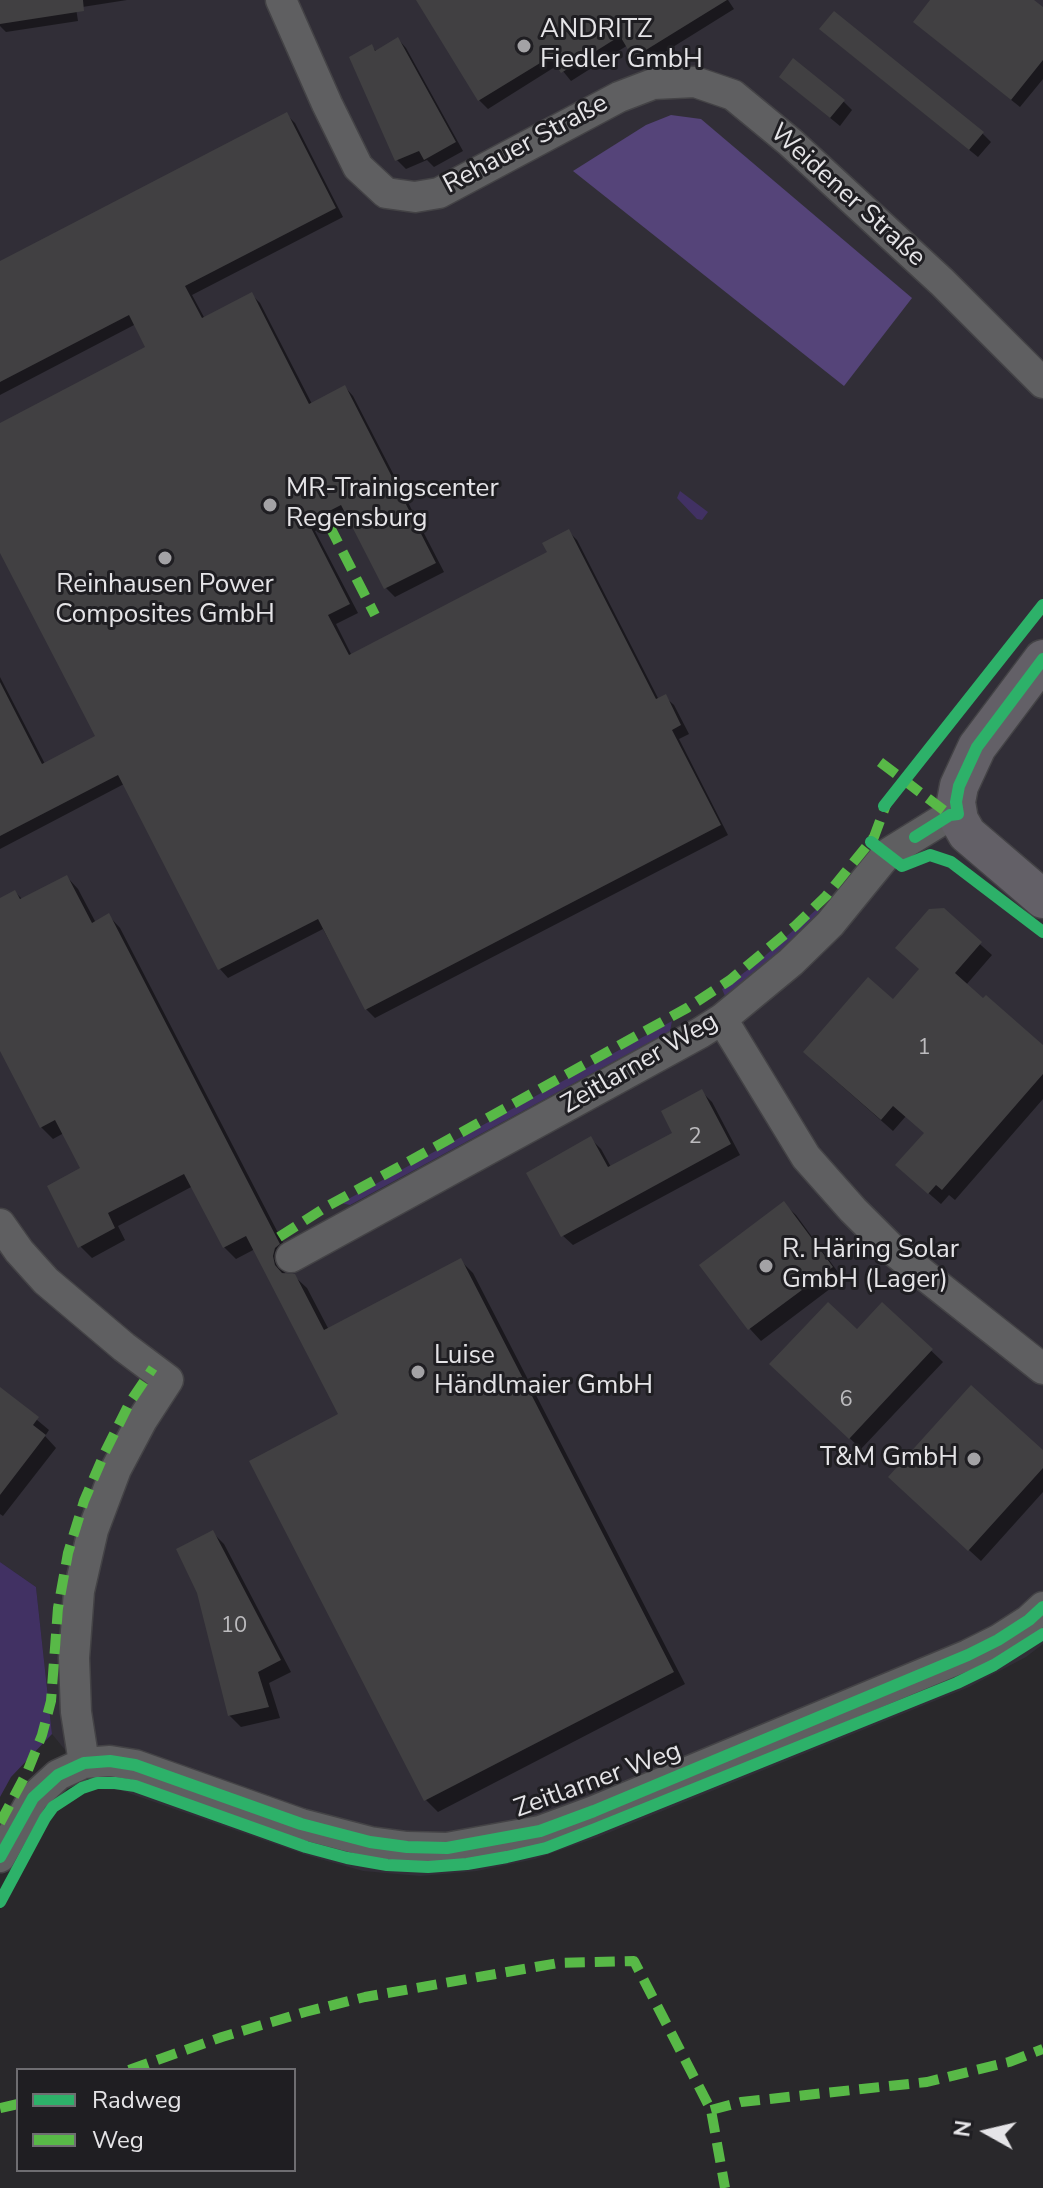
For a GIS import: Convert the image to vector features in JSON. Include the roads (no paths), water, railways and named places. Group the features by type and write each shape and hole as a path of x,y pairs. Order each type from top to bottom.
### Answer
{"main road":[{"path":"1031,889 967,834 956,802 959,786 977,747 1043,659"}],"street":[{"name":"Rehauer Straße","path":"281,0 358,167 386,193 415,197 439,193 619,97"},
{"name":"Weidener Straße","path":"619,97 653,84 695,82 733,95 790,142 942,282 1043,383"},
{"name":"Zeitlarner Weg","path":"291,1257 722,1019 791,962 830,924 887,854 950,815 958,814"},
{"path":"722,1019 806,1157 853,1210 894,1251 1043,1369"},
{"path":"0,1224 46,1281 168,1380 116,1469 93,1530 79,1591 74,1658 76,1712 84,1763 58,1775 33,1798 0,1857"},
{"name":"Zeitlarner Weg","path":"84,1763 110,1761 135,1765 301,1824 370,1842 447,1848 492,1841 540,1831 594,1811 968,1655 998,1640 1043,1607"}],"place":[{"name":"ANDRITZ Fiedler GmbH","path":"524,46"},
{"name":"MR-Trainigscenter Regensburg","path":"270,505"},
{"name":"Reinhausen Power Composites GmbH","path":"165,558"},
{"name":"R. Häring Solar GmbH (Lager)","path":"766,1266"},
{"name":"Luise Händlmaier GmbH","path":"418,1372"},
{"name":"T&M GmbH","path":"974,1459"}]}
